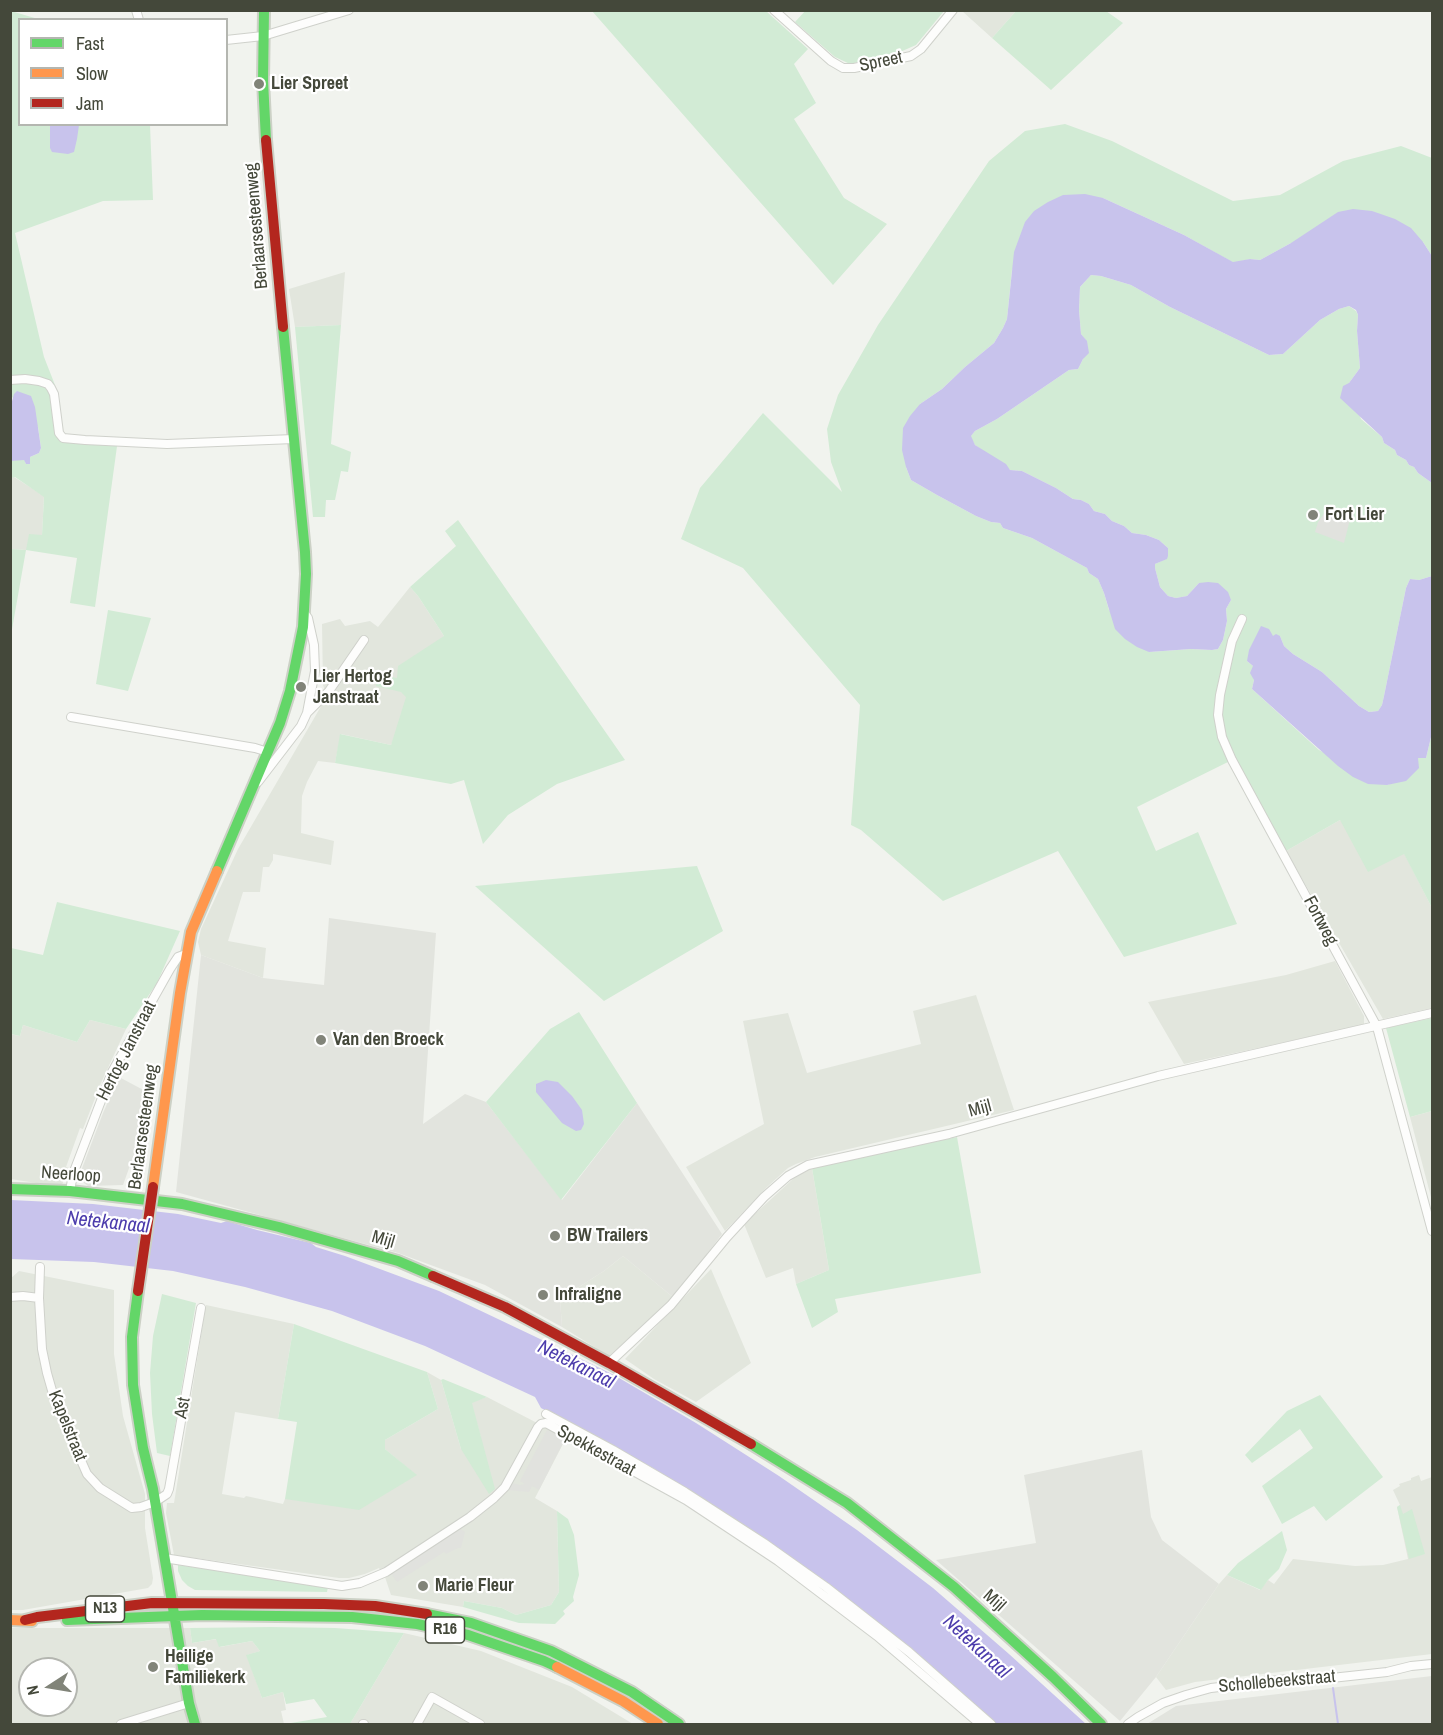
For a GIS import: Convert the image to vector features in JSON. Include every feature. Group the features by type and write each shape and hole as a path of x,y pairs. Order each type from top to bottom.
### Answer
{"street":[{"name":"Berlaarsesteenweg","path":"195,1725 189,1703 153,1489 138,1421 131,1369 138,1291 191,932 268,752 290,691 300,647 304,613 304,552 266,144 264,10"},
{"path":"228,40 263,36 349,10"},
{"name":"Spreet","path":"774,10 831,61 843,68 854,68 910,56 921,49 953,10"},
{"path":"10,380 25,379 48,384 54,394 59,433 63,438 167,444 294,439"},
{"name":"Berlaarsesteenweg","path":"251,792 301,726 307,713 315,671 314,645 308,618 304,613"},
{"name":"Fortweg","path":"1242,619 1232,641 1222,679 1218,715 1222,737 1377,1027 1432,1231"},
{"name":"Berlaarsesteenweg","path":"307,713 329,691 364,640"},
{"path":"71,717 224,742 268,752"},
{"name":"Hertog Janstraat","path":"70,1191 73,1174 112,1072 170,969 178,957 186,954"},
{"name":"Mijl","path":"609,1363 671,1305 727,1237 764,1197 788,1176 808,1165 971,1129 1150,1077 1432,1013"},
{"name":"Neerloop","path":"10,1189 70,1191 130,1197"},
{"name":"Mijl","path":"130,1197 185,1204 279,1227 398,1261 505,1307 609,1363 726,1428 847,1503 954,1587 1053,1677 1101,1725"},
{"name":"Kapelstraat","path":"40,1268 42,1349 47,1373 58,1408 87,1474 100,1488 132,1508 155,1502"},
{"path":"10,1297 39,1298"},
{"name":"Ast","path":"155,1502 169,1490 201,1308"},
{"path":"546,1414 685,1492 764,1543 826,1587 899,1645 992,1725"},
{"name":"Spekkestraat","path":"164,1558 342,1586 354,1585 386,1572 470,1517 494,1498 505,1487 538,1428 541,1424 546,1423 686,1500 769,1555 877,1636 980,1725"},
{"name":"N13","path":"25,1620 106,1608 172,1603"},
{"name":"R16","path":"172,1603 375,1606 447,1617 534,1644 570,1660 632,1692 679,1725"},
{"name":"N13","path":"10,1620 38,1622 175,1616"},
{"name":"R16","path":"175,1616 352,1617 442,1629 495,1643 564,1670 623,1701 658,1725"},
{"name":"Schollebeekstraat","path":"1128,1725 1163,1703 1211,1688 1288,1679 1313,1680 1432,1664"},
{"path":"417,1725 432,1698 480,1725"},
{"path":"122,1725 189,1703"}],"shaded area":[{"path":"962,11 1016,11 992,38"},
{"path":"345,272 341,325 295,327 289,289"},
{"path":"14,477 44,496 42,536 26,550 11,549 10,478"},
{"path":"1344,508 1352,512 1344,543 1315,532 1318,522 1326,511"},
{"path":"410,587 444,636 391,745 341,734 335,763 318,761 302,796 301,833 334,841 331,865 273,854 269,867 263,867 260,892 243,892 228,941 266,948 263,978 201,955 198,942 201,929 238,849 327,696 323,685 322,624 340,619 345,626 370,621 378,627"},
{"path":"1340,820 1404,853 1432,908 1432,1008 1383,1019 1286,851"},
{"path":"329,918 436,933 423,1124 465,1094 486,1102 562,1200 637,1103 722,1234 674,1298 623,1256 560,1299 562,1327 485,1285 398,1253 176,1192 201,955 263,978 324,985"},
{"path":"1335,961 1364,1016 1364,1025 1184,1064 1148,1002 1286,975"},
{"path":"976,995 1014,1110 815,1157 796,1164 788,1168 767,1187 725,1231 686,1167 764,1124 743,1021 788,1013 807,1073 921,1044 913,1011"},
{"path":"90,1020 126,1029 83,1129 80,1128 61,1187 11,1179 10,1034 20,1036 23,1025 77,1042"},
{"path":"119,1077 149,1093 143,1129 123,1185 88,1186 81,1178 81,1171"},
{"path":"1432,1111 1432,1201 1410,1117"},
{"path":"812,1168 829,1270 796,1284 793,1268 766,1278 744,1224 794,1178"},
{"path":"623,1256 674,1298 609,1356 562,1327 560,1299"},
{"path":"711,1269 751,1363 696,1402 654,1379 625,1359"},
{"path":"19,1271 114,1290 114,1354 123,1416 145,1494 145,1528 153,1578 148,1588 23,1610 11,1610 10,1279"},
{"path":"206,1305 294,1324 278,1419 235,1412 222,1494 244,1498 246,1496 283,1504 285,1499 416,1475 385,1449 385,1440 438,1409 427,1372 441,1380 461,1449 481,1438 471,1402 487,1397 566,1438 535,1498 557,1511 559,1592 551,1605 516,1615 502,1608 464,1601 463,1607 391,1595 385,1577 379,1568 349,1578 339,1578 174,1555 166,1513 167,1503 174,1503"},
{"path":"547,1430 565,1439 539,1490 532,1486 529,1492 507,1490 512,1483 525,1484 520,1481"},
{"path":"1142,1450 1151,1517 1162,1540 1219,1584 1156,1677 1120,1721 936,1560 1036,1543 1024,1475"},
{"path":"1419,1475 1421,1481 1432,1477 1432,1654 1195,1682 1166,1690 1156,1677 1227,1575 1260,1590 1268,1580 1274,1584 1293,1559 1355,1566 1383,1565 1408,1559 1397,1507 1400,1505 1393,1490 1400,1486 1399,1484"},
{"path":"459,1528 465,1532 461,1548 446,1554 444,1552 397,1582 390,1572"},
{"path":"11,1628 190,1628 192,1643 217,1639 220,1647 252,1641 260,1651 247,1655 262,1698 283,1692 286,1710 281,1711 284,1724 11,1724"},
{"path":"404,1633 481,1651 572,1687 633,1724 350,1724"},
{"path":"1432,1676 1432,1724 1147,1724 1176,1706"}],"green space":[{"path":"806,10 944,11 916,45 900,52 850,64 835,57 795,22"},
{"path":"11,11 35,18 18,18 18,126 150,126 153,200 103,201 15,233 44,357 55,385 60,431 64,435 118,439 95,607 70,603 77,558 26,550 29,534 42,535 44,497 15,477 11,478 11,461 24,459 26,464 30,457 39,453 41,448 38,427 12,397 11,405"},
{"path":"592,11 766,11 808,49 794,64 816,103 794,119 844,198 887,224 833,285"},
{"path":"1016,11 1106,11 1123,23 1051,90 992,38"},
{"path":"1065,124 1112,141 1233,201 1280,195 1343,161 1401,146 1432,158 1432,256 1423,242 1291,243 1260,260 1250,259 1234,263 1184,235 1103,198 1012,270 1007,319 1003,328 994,343 942,389 920,404 906,467 911,480 937,495 976,516 1000,523 1003,528 1032,538 1087,568 1089,573 1098,579 1109,610 1149,652 1218,649 1223,640 1227,621 1226,609 1231,600 1199,583 1187,596 1176,598 1168,596 1160,587 1155,568 1155,564 1166,559 1168,548 1159,540 1132,533 1105,514 1094,511 1089,504 1073,499 1022,471 1010,470 975,445 970,437 975,431 997,419 1069,370 1078,369 1087,342 1081,334 1080,287 1091,275 1131,285 1170,307 1269,355 1283,354 1320,320 1339,309 1349,306 1356,311 1360,368 1349,383 1361,419 1382,437 1384,443 1395,450 1397,455 1432,483 1432,576 1419,580 1410,579 1406,588 1382,705 1378,711 1369,712 1359,706 1322,672 1293,654 1284,646 1280,636 1247,661 1253,666 1252,689 1319,750 1387,785 1399,781 1418,758 1426,758 1432,733 1432,908 1404,854 1368,872 1340,820 1286,851 1232,760 1137,807 1156,851 1198,832 1237,924 1124,957 1058,851 943,901 861,830 851,825 860,705 743,568 681,539 700,488 763,413 842,492 831,462 827,429 838,395 878,325 989,161 1025,131"},
{"path":"341,325 331,444 351,452 348,472 341,471 335,500 326,500 325,517 313,517 295,327"},
{"path":"458,520 625,760 557,784 508,815 483,844 464,780 451,784 335,763 340,734 391,745 406,697 401,692 376,686 379,675 397,678 398,666 444,636 410,587 456,546 445,531"},
{"path":"11,549 26,550 11,635"},
{"path":"108,610 151,618 128,691 96,684"},
{"path":"697,866 723,931 604,1001 475,886"},
{"path":"57,902 180,931 157,983 126,1029 90,1020 77,1042 23,1025 20,1036 11,1034 11,948 43,955"},
{"path":"579,1012 637,1103 561,1200 486,1102 550,1029"},
{"path":"1432,1018 1432,1111 1410,1117 1386,1028"},
{"path":"957,1137 981,1273 835,1299 838,1312 812,1328 796,1284 829,1270 812,1168"},
{"path":"162,1294 196,1303 170,1456 157,1453 152,1414 150,1373 153,1336"},
{"path":"294,1324 427,1372 438,1409 385,1440 385,1449 417,1475 359,1510 285,1499 297,1422 278,1419"},
{"path":"441,1380 487,1397 472,1403 495,1489 489,1494 461,1449"},
{"path":"1320,1395 1383,1477 1326,1521 1314,1506 1282,1524 1262,1486 1313,1448 1300,1429 1252,1463 1245,1455 1287,1411"},
{"path":"1400,1505 1403,1514 1412,1509 1425,1554 1409,1559 1397,1507"},
{"path":"557,1511 568,1519 574,1535 579,1575 574,1601 563,1611 565,1614 555,1624 519,1623 463,1607 464,1601 502,1608 516,1615 551,1605 559,1592"},
{"path":"1282,1531 1287,1550 1279,1569 1261,1590 1227,1575 1238,1563"},
{"path":"178,1565 328,1587 327,1592 195,1590 182,1580"},
{"path":"190,1628 335,1628 404,1633 350,1724 285,1724 327,1717 314,1699 286,1704 283,1692 262,1698 246,1655 260,1651 252,1641 219,1647 216,1639 192,1643"}],"water":[{"path":"50,126 79,126 74,152 68,154 52,152"},
{"path":"1085,194 1103,198 1184,235 1233,262 1260,260 1338,212 1353,209 1372,211 1395,219 1411,228 1432,256 1432,483 1384,443 1382,437 1340,398 1343,386 1349,383 1360,368 1356,310 1349,306 1339,309 1320,320 1283,354 1269,355 1170,307 1131,285 1101,276 1091,275 1080,287 1081,334 1087,341 1089,353 1078,369 1069,370 997,419 975,431 971,436 975,445 1006,464 1010,470 1022,471 1073,499 1089,504 1094,511 1105,514 1132,533 1159,540 1168,548 1168,556 1167,559 1155,564 1155,568 1160,587 1168,596 1176,598 1187,596 1199,583 1218,583 1228,592 1231,600 1226,609 1227,621 1223,640 1218,649 1149,652 1137,647 1115,629 1098,579 1089,573 1087,568 1032,538 1003,528 1000,523 976,516 937,495 911,480 906,467 902,450 903,428 910,416 920,404 942,389 994,343 1003,328 1007,319 1014,252 1025,222 1034,211 1063,195"},
{"path":"17,391 31,396 35,407 41,448 39,453 30,457 30,464 26,464 24,460 11,461 11,405"},
{"path":"1432,576 1432,733 1426,758 1418,758 1419,768 1406,781 1387,785 1368,784 1338,766 1252,689 1254,680 1250,673 1253,666 1247,661 1249,650 1261,626 1269,629 1273,636 1276,634 1280,636 1284,646 1293,654 1322,672 1359,706 1369,712 1378,711 1382,705 1406,588 1410,579 1419,580"},
{"path":"546,1080 558,1082 582,1110 584,1124 581,1130 576,1131 562,1123 536,1092 536,1084"},
{"name":"Netekanaal","path":"11,1200 93,1204 178,1214 221,1223 227,1221 311,1243 316,1247 439,1291 614,1375 696,1423 779,1476 857,1530 933,1588 1086,1724 997,1724 927,1663 828,1585 741,1523 653,1468 541,1408 535,1397 425,1346 332,1311 245,1287 173,1271 94,1262 11,1259"}],"waterway":[{"path":"1333,1688 1338,1724"}],"traffic: fast":[{"path":"264,10 263,81 266,140"},
{"path":"217,871 280,723 290,691 303,627 305,552 283,327"},
{"path":"10,1189 70,1191 182,1204 279,1227 398,1261 433,1276"},
{"path":"138,1291 132,1337 133,1385 189,1703 195,1724"},
{"path":"751,1444 847,1503 954,1587 1101,1724"},
{"path":"427,1614 471,1623 551,1651 632,1692 679,1724"},
{"path":"67,1620 202,1615 352,1617 417,1624 468,1635 557,1667"}],"traffic: slow":[{"path":"153,1187 180,993 191,932 217,871"},
{"path":"10,1620 32,1621"},
{"path":"557,1667 623,1701 658,1724"}],"traffic: jam":[{"path":"266,140 283,327"},
{"path":"138,1291 153,1187"},
{"path":"433,1276 505,1307 751,1444"},
{"path":"25,1620 152,1603 375,1606 427,1614"}],"place":[{"name":"Lier Spreet","path":"259,84"},
{"name":"Fort Lier","path":"1313,515"},
{"name":"Lier Hertog Janstraat","path":"301,687"},
{"name":"Van den Broeck","path":"321,1040"},
{"name":"BW Trailers","path":"555,1236"},
{"name":"Infraligne","path":"543,1295"},
{"name":"Marie Fleur","path":"423,1586"},
{"name":"Heilige Familiekerk","path":"153,1667"}]}
